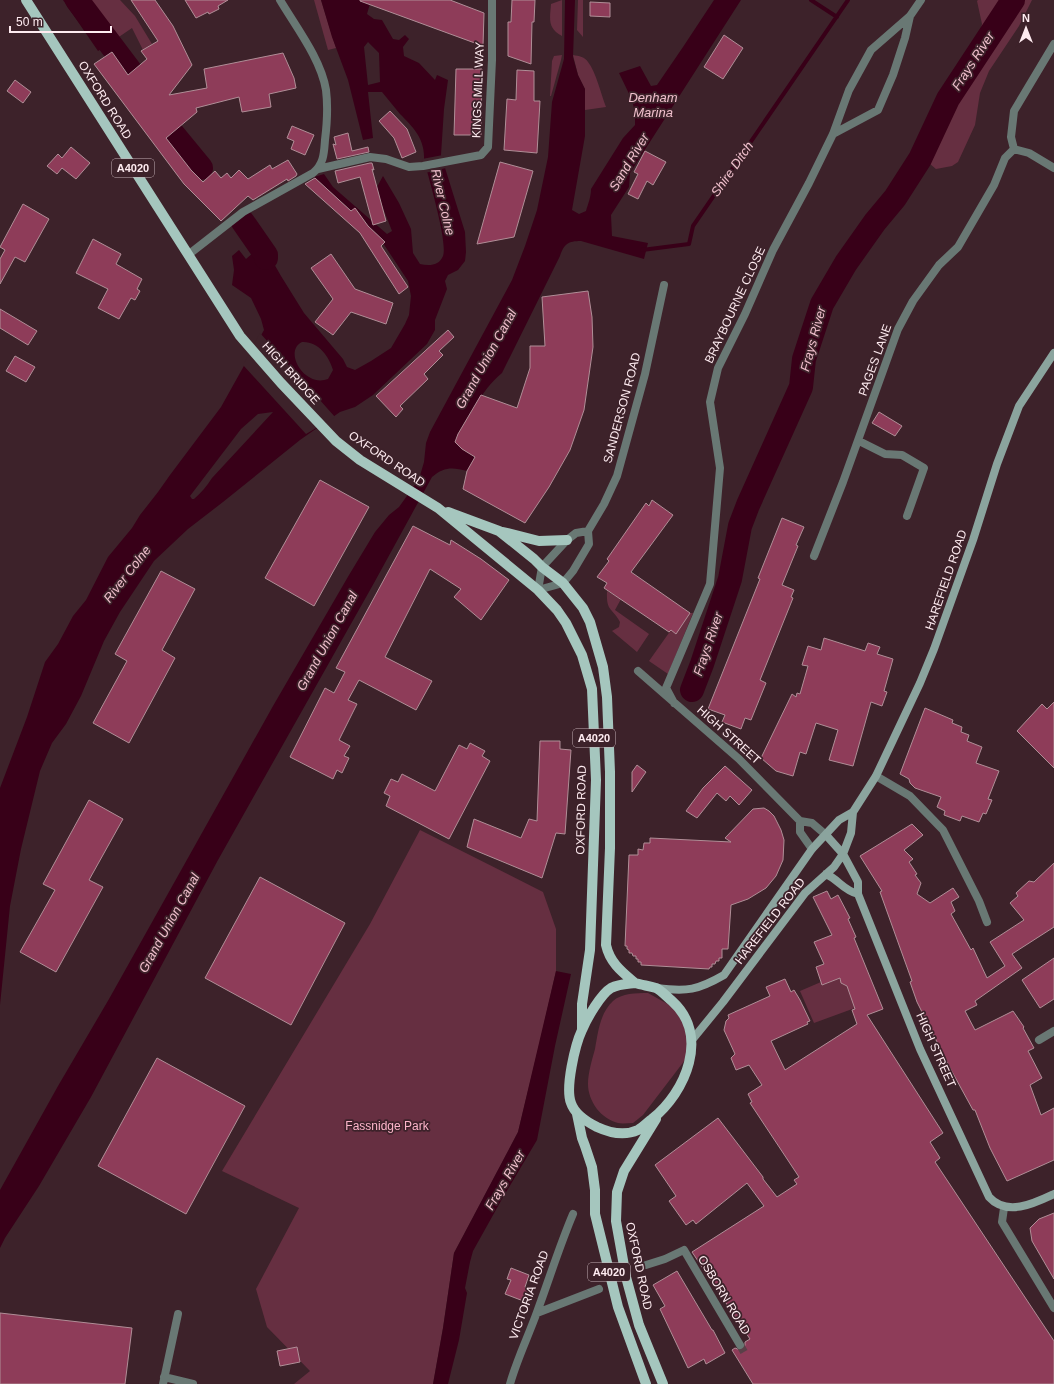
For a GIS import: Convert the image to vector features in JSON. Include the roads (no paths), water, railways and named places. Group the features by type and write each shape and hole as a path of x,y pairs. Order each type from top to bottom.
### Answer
{"main road":[{"name":"OXFORD ROAD","path":"26,0 240,336"},
{"name":"HIGH BRIDGE","path":"240,336 323,428"},
{"name":"HAREFIELD ROAD","path":"692,1040 723,1002 805,893 834,867 843,854 851,833 853,812 876,776 920,683 934,649 973,540 997,464 1020,406 1054,352"},
{"name":"OXFORD ROAD","path":"323,428 354,455 438,508 538,590 557,610 566,623 582,655 592,689 596,780 590,950 582,1004 582,1030"},
{"name":"OXFORD ROAD","path":"438,508 499,531 562,583 583,608 590,622 603,667 607,697 610,772 610,848 606,945 617,968 635,983"},
{"path":"499,531 538,541 567,540"},
{"name":"HAREFIELD ROAD","path":"657,988 678,991 691,990 706,985 724,975 812,848 839,820 853,812"},
{"name":"HIGH STREET","path":"826,835 843,854 858,882 858,894 920,1049 983,1186 992,1200 1004,1207"},
{"path":"826,874 834,878 849,891 858,894"},
{"path":"635,983 657,988 676,1005 686,1018 690,1028 692,1040 690,1064 671,1100 661,1111 638,1130 626,1133 613,1133 591,1125 577,1114 571,1103 569,1092 572,1063 582,1030 604,995 611,988 622,984 635,983"},
{"name":"OXFORD ROAD","path":"661,1111 624,1171 617,1192 616,1221 626,1277 639,1325 663,1384"},
{"name":"A4020","path":"577,1114 582,1138 592,1167 595,1190 595,1214 618,1307 646,1384"},
{"path":"1004,1207 1026,1206 1054,1194"}],"street":[{"path":"280,0 306,40 318,63 326,90 326,131 323,161 318,168"},
{"name":"KINGS MILL WAY","path":"188,255 243,212 263,202 318,168 370,157 386,159 409,167 423,166 481,155 488,147 492,60 492,0"},
{"name":"BRAYBOURNE CLOSE","path":"674,703 666,688 710,584 720,468 710,402 718,368 745,314 773,250 834,134 849,90 871,50 910,16 920,0"},
{"name":"BRAYBOURNE CLOSE","path":"834,134 878,110 893,75 905,38 910,16"},
{"path":"1054,44 1014,111 1011,137 1014,149 1029,153 1054,168"},
{"name":"PAGES LANE","path":"814,556 859,441 898,329 913,301 939,265 958,247 994,185 1005,158 1014,149"},
{"name":"SANDERSON ROAD","path":"588,531 604,504 617,476 645,374 664,285"},
{"path":"859,441 885,454 902,455 924,468 907,516"},
{"path":"588,531 589,544 573,571 562,583 538,590 542,567 567,540 576,533 588,531"},
{"name":"HIGH STREET","path":"638,671 737,757 800,821 812,823 826,835"},
{"path":"876,776 910,796 943,830 979,901 987,922"},
{"name":"HIGH STREET","path":"800,821 800,832 812,848"},
{"path":"1039,1040 1054,1031"},
{"path":"1004,1207 1002,1222 1054,1308"},
{"name":"VICTORIA ROAD","path":"510,1384 517,1362 537,1313 562,1239 573,1214"},
{"name":"OSBORN ROAD","path":"646,1265 665,1260 684,1250 740,1346"},
{"path":"537,1313 599,1289"},
{"path":"178,1314 163,1381 193,1384"}],"water":[{"path":"63,0 85,0 113,41 98,51"},
{"path":"321,0 371,0 367,14 374,19 382,20 393,39 399,40 405,35 409,39 403,47 404,56 419,63 435,80 437,75 448,80 444,109 441,155 465,232 465,261 458,270 448,275 445,281 447,289 435,320 435,330 427,344 373,395 355,407 340,412 300,440 188,529 154,561 120,612 104,641 81,696 66,724 52,743 40,771 21,849 10,906 0,1005 0,788 27,717 45,662 58,644 73,616 86,600 108,557 132,528 140,515 221,407 264,330 261,319 251,298 232,285 234,270 232,256 239,250 246,259 254,252 245,235 255,226 274,249 273,262 304,313 343,359 347,367 355,370 391,348 409,315 411,296 408,281 377,234 314,177 324,174 333,187 387,234 392,231 381,203 377,187 383,176 399,203 411,229 413,253 420,264 427,265 439,262 443,256 443,237 420,139 414,129 382,92 368,92 373,138 363,140 348,80 332,37","holes":["368,42 379,53 380,82 368,85 364,47","302,342 308,342 322,350 329,360 333,370 328,379 319,380 304,374 296,360 295,353 297,347","273,412 201,492 194,499 192,499 190,496 241,429 258,414"]},
{"path":"565,0 575,0 573,57 578,75 585,89 585,136 572,210 579,214 586,211 591,189 623,138 635,125 635,113 632,100 619,73 640,66 651,86 657,85 714,0 741,0 630,173 629,187 611,215 612,236 648,243 644,259 581,241 567,244 563,249 502,373 481,396 456,442 462,449 475,457 467,471 448,469 440,471 432,477 218,860 91,1097 39,1186 0,1248 0,1190 273,706 349,575 375,532 389,515 399,507 419,479 424,462 426,443 430,432 512,280 537,210 548,157 552,102 564,59"},
{"path":"696,663 710,667 698,693 685,687"},
{"path":"556,971 571,974 555,1046 537,1140 473,1251 465,1288 467,1293 459,1340 448,1384 433,1384 454,1253 518,1132"}],"waterway":[{"name":"River Colne","path":"77,0 138,81"},
{"path":"811,0 837,17"},
{"name":"Shire Ditch","path":"642,250 689,244 693,226 848,0"},
{"name":"Frays River","path":"692,690 730,579 740,526 801,387 804,359 822,304 846,263 875,222 895,198 920,159 948,99 1013,0"},
{"name":"River Colne","path":"173,134 201,168"},
{"name":"River Colne","path":"243,222 266,255 266,258"}],"tunnel":[{"path":"740,1345 744,1352"}],"water label":[{"name":"Denham Marina","path":"653,104"},
{"name":"Sand River","path":"629,162"},
{"name":"Grand Union Canal","path":"486,359"},
{"name":"Grand Union Canal","path":"327,641"},
{"name":"Grand Union Canal","path":"169,923"}],"park label":[{"name":"Fassnidge Park","path":"387,1126"}]}
